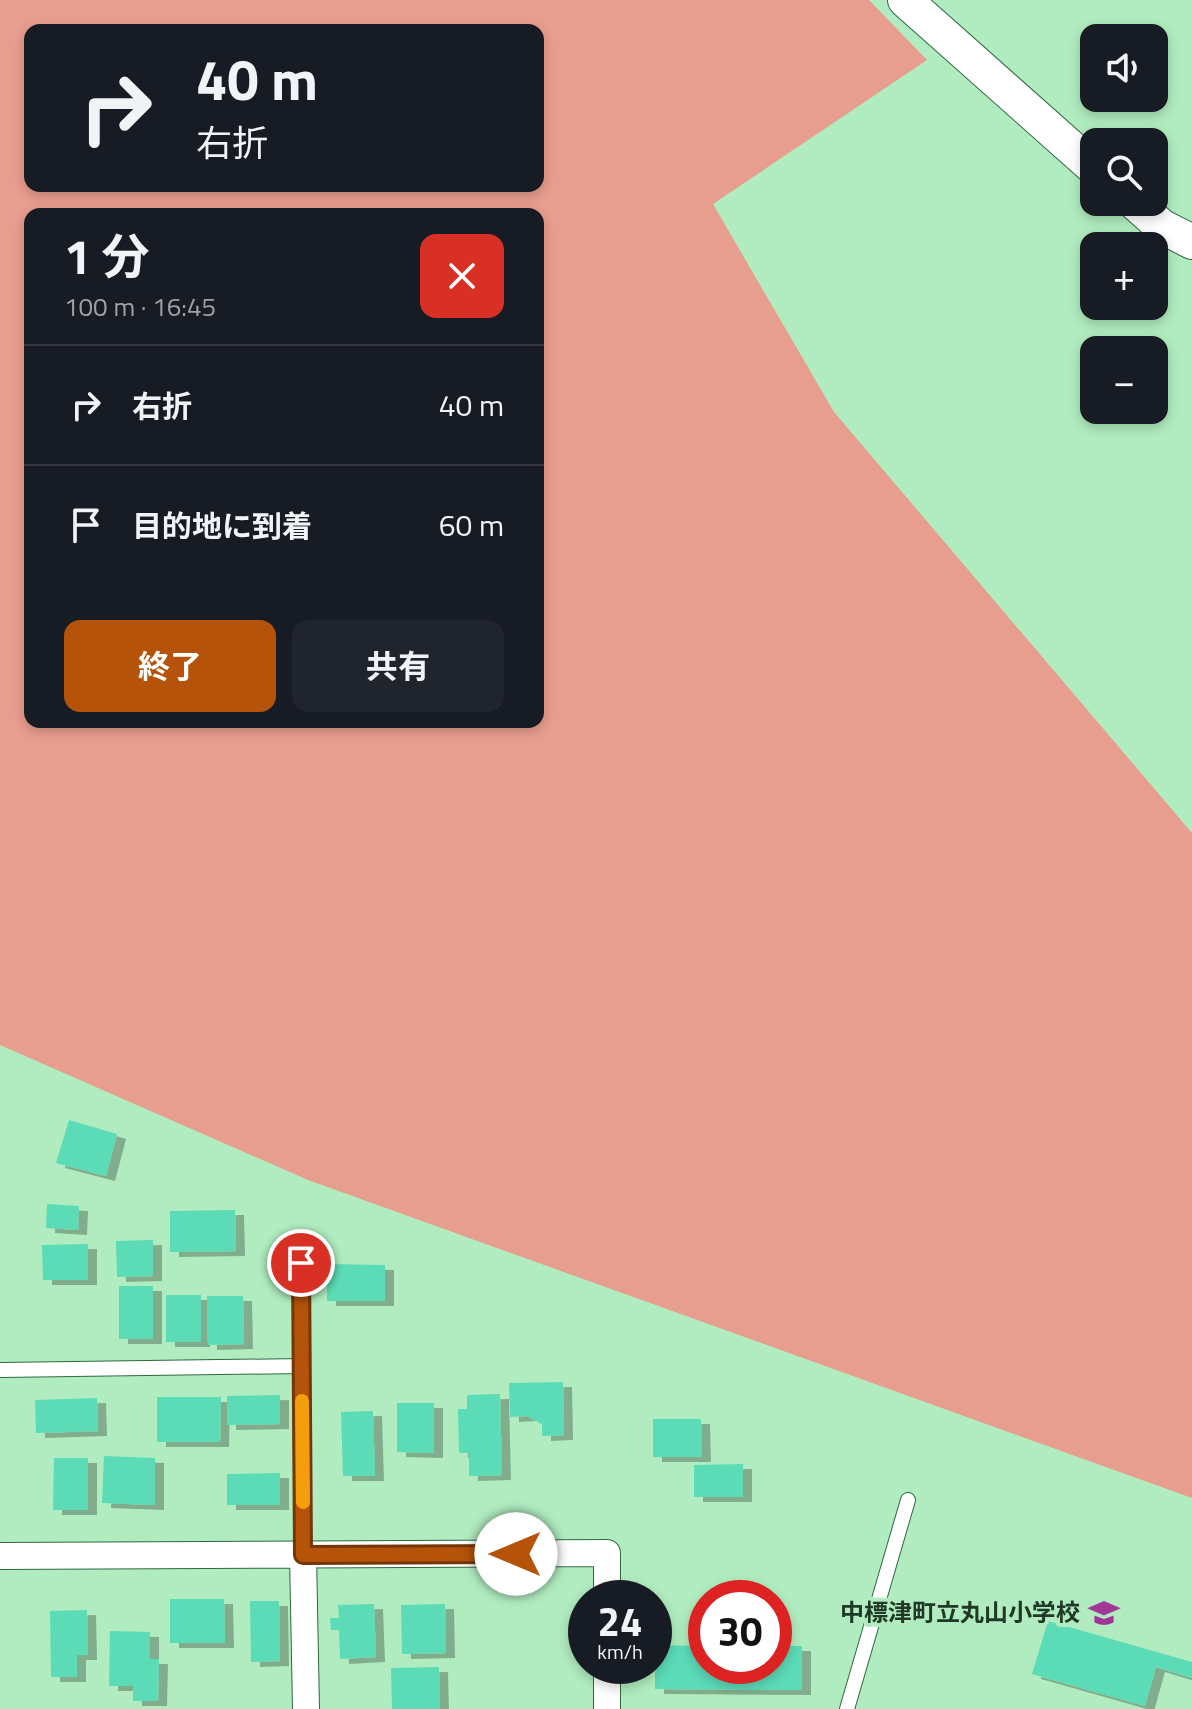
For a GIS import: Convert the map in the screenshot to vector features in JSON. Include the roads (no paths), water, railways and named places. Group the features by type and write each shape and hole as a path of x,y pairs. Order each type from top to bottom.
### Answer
{"street":[{"path":"905,0 1080,156"},
{"path":"1150,216 1161,226 1192,242"},
{"path":"0,1556 607,1553 607,1580"},
{"path":"303,1555 306,1709"},
{"path":"607,1684 607,1709"}],"lane":[{"path":"301,1263 303,1555"},
{"path":"0,1370 302,1366"},
{"path":"847,1709 908,1500"}],"place":[{"name":"中標津町立丸山小学校","path":"1104,1613"}]}
